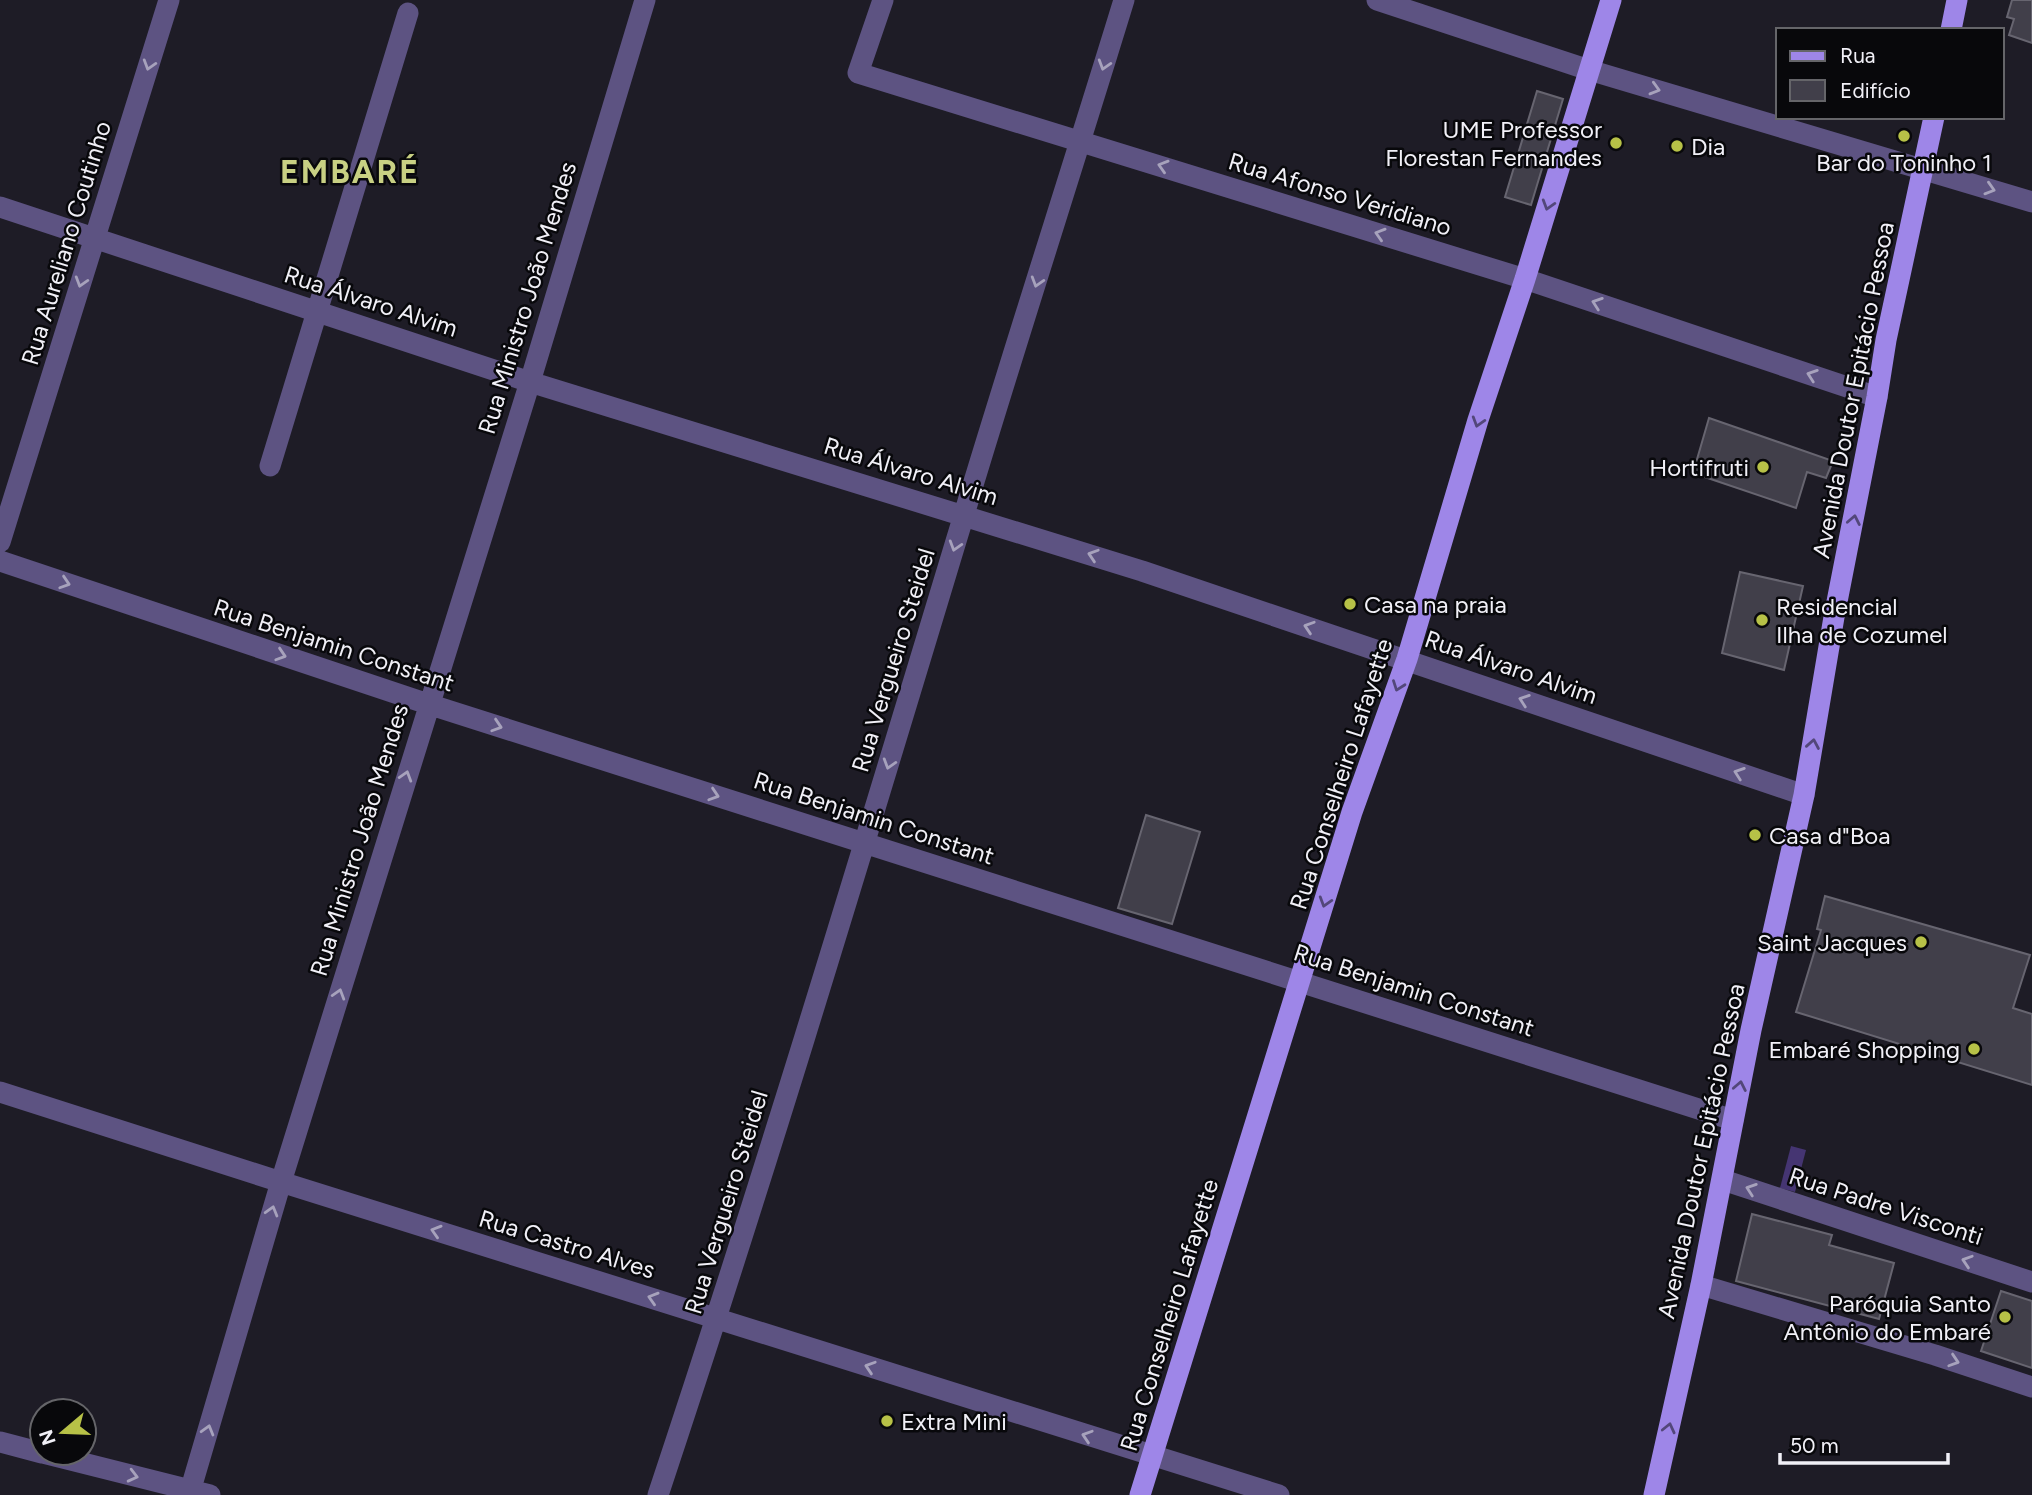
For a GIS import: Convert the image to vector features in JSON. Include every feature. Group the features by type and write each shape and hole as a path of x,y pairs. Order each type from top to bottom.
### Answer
{"main road":[{"name":"Rua Conselheiro Lafayette","path":"1140,1495 1352,812 1407,660 1478,420 1525,279 1611,0"},
{"path":"1951,28 1957,0"},
{"name":"Avenida Doutor Epitácio Pessoa","path":"1654,1495 1723,1180 1751,1030 1804,795 1886,340 1934,119"}],"street":[{"name":"Rua Aureliano Coutinho","path":"0,542 169,0"},
{"name":"Rua Ministro João Mendes","path":"196,1493 281,1182 530,382 645,0"},
{"name":"Rua Afonso Veridiano","path":"883,0 858,73 1525,279 1877,397"},
{"name":"Rua Vergueiro Steidel","path":"658,1495 717,1318 866,843 964,515 1124,0"},
{"path":"1377,0 1589,69 2032,202"},
{"path":"270,466 408,13"},
{"name":"Rua Álvaro Alvim","path":"0,207 530,382 964,515 1407,660 1804,795"},
{"name":"Rua Benjamin Constant","path":"0,562 428,704 1733,1120"},
{"name":"Rua Castro Alves","path":"0,1092 1279,1495"},
{"name":"Rua Padre Visconti","path":"1723,1180 2032,1282"},
{"path":"1701,1285 2032,1387"},
{"path":"0,1442 28,1449"},
{"path":"97,1467 196,1493"}],"shaded area":[{"path":"1791,1146 1806,1150 1795,1192 1780,1188"}],"building":[{"path":"2012,0 2032,0 2032,43 2009,35 2014,19 2007,17"},
{"path":"1537,91 1563,99 1531,205 1505,197"},
{"name":"Hortifruti","path":"1709,418 1833,461 1826,478 1807,472 1796,508 1693,473"},
{"name":"Residencial Ilha de Cozumel","path":"1740,572 1803,586 1784,670 1722,653"},
{"path":"1146,815 1200,832 1172,924 1118,908"},
{"path":"1825,896 2030,955 2013,1008 2032,1014 2032,1085 1796,1012 1821,930 1817,929"},
{"path":"1752,1214 1832,1235 1829,1245 1894,1263 1879,1319 1736,1281"},
{"name":"Paróquia Santo Antônio do Embaré","path":"2001,1291 2032,1301 2032,1368 1981,1351"}],"place":[{"name":"Bar do Toninho 1","path":"1904,136"},
{"name":"UME Professor Florestan Fernandes","path":"1616,143"},
{"name":"Dia","path":"1677,146"},
{"name":"Hortifruti","path":"1763,467"},
{"name":"Casa na praia","path":"1350,604"},
{"name":"Residencial Ilha de Cozumel","path":"1762,620"},
{"name":"Casa d\"Boa","path":"1755,835"},
{"name":"Saint Jacques","path":"1921,942"},
{"name":"Embaré Shopping","path":"1974,1049"},
{"name":"Paróquia Santo Antônio do Embaré","path":"2005,1317"},
{"name":"Extra Mini","path":"887,1421"}],"district":[{"name":"EMBARÉ","path":"350,172"}]}
